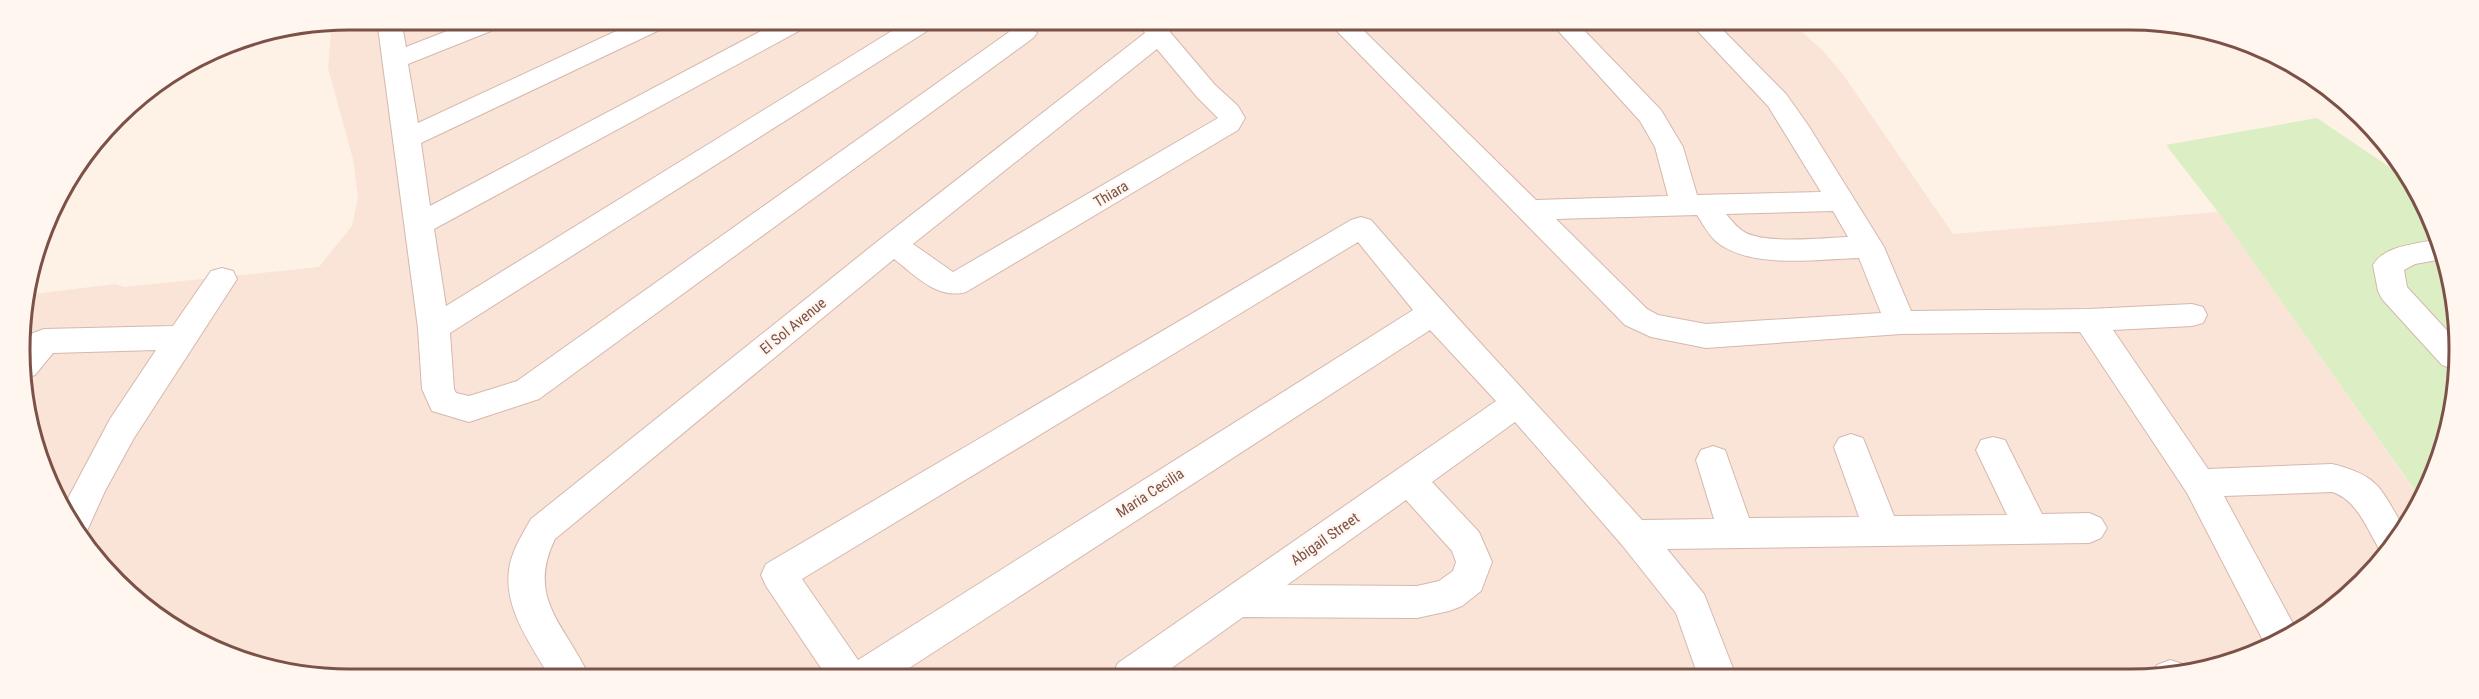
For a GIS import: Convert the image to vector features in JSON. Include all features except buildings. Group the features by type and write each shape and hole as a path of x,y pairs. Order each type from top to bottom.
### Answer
{"street":[{"path":"390,30 434,328 438,389 444,402 469,410 528,390 1024,33 1021,30"},
{"path":"395,60 472,30"},
{"path":"406,139 640,30"},
{"path":"418,225 782,30"},
{"path":"434,328 912,30"},
{"name":"El Sol Avenue","path":"566,669 531,611 525,589 531,548 543,529 1154,30"},
{"name":"Thiara","path":"893,244 945,282 954,284 970,277 1228,124 1232,118 1229,112 1206,91 1156,30"},
{"path":"1349,30 1532,210 1636,317 1651,325 1706,336 1901,323 2089,320 2192,315"},
{"path":"1570,30 1651,116 1670,147 1694,204 1735,240 1766,248 1869,247"},
{"path":"1709,30 1777,100 1869,247 1901,323"},
{"path":"1532,210 1841,201"},
{"path":"843,669 779,575 1361,227 1433,312 1518,403 1634,535 1692,605 1715,669"},
{"path":"2433,251 2409,255 2388,265 2393,291 2449,352"},
{"path":"77,516 114,442 222,279"},
{"name":"Maria Cecilia","path":"876,669 1433,312"},
{"path":"2089,320 2199,483 2278,632"},
{"path":"30,358 44,341 183,338"},
{"name":"Abigail Street","path":"1140,669 1518,403"},
{"path":"1851,447 1882,531"},
{"path":"1993,450 2031,528"},
{"path":"1713,460 1736,534"},
{"path":"2199,483 2332,478 2351,483 2367,497 2389,535"},
{"path":"1237,601 1416,602 1449,595 1468,580 1474,562 1467,543 1408,479"},
{"path":"1634,535 2089,528"}],"shaded area":[{"path":"350,30 1800,30 1822,50 1842,73 1953,234 2218,212 2415,492 2395,527 2370,560 2340,590 2307,615 2271,636 2232,652 2192,663 2150,668 350,669 287,663 227,645 172,615 139,590 96,544 63,491 47,452 33,391 31,329 35,294 115,284 124,287 319,267 352,226 358,198 353,159 328,68 331,31"}],"green space":[{"path":"2317,118 2393,170 2416,208 2432,247 2443,287 2448,329 2448,370 2443,412 2432,452 2416,492 2218,212 2166,145"}]}
